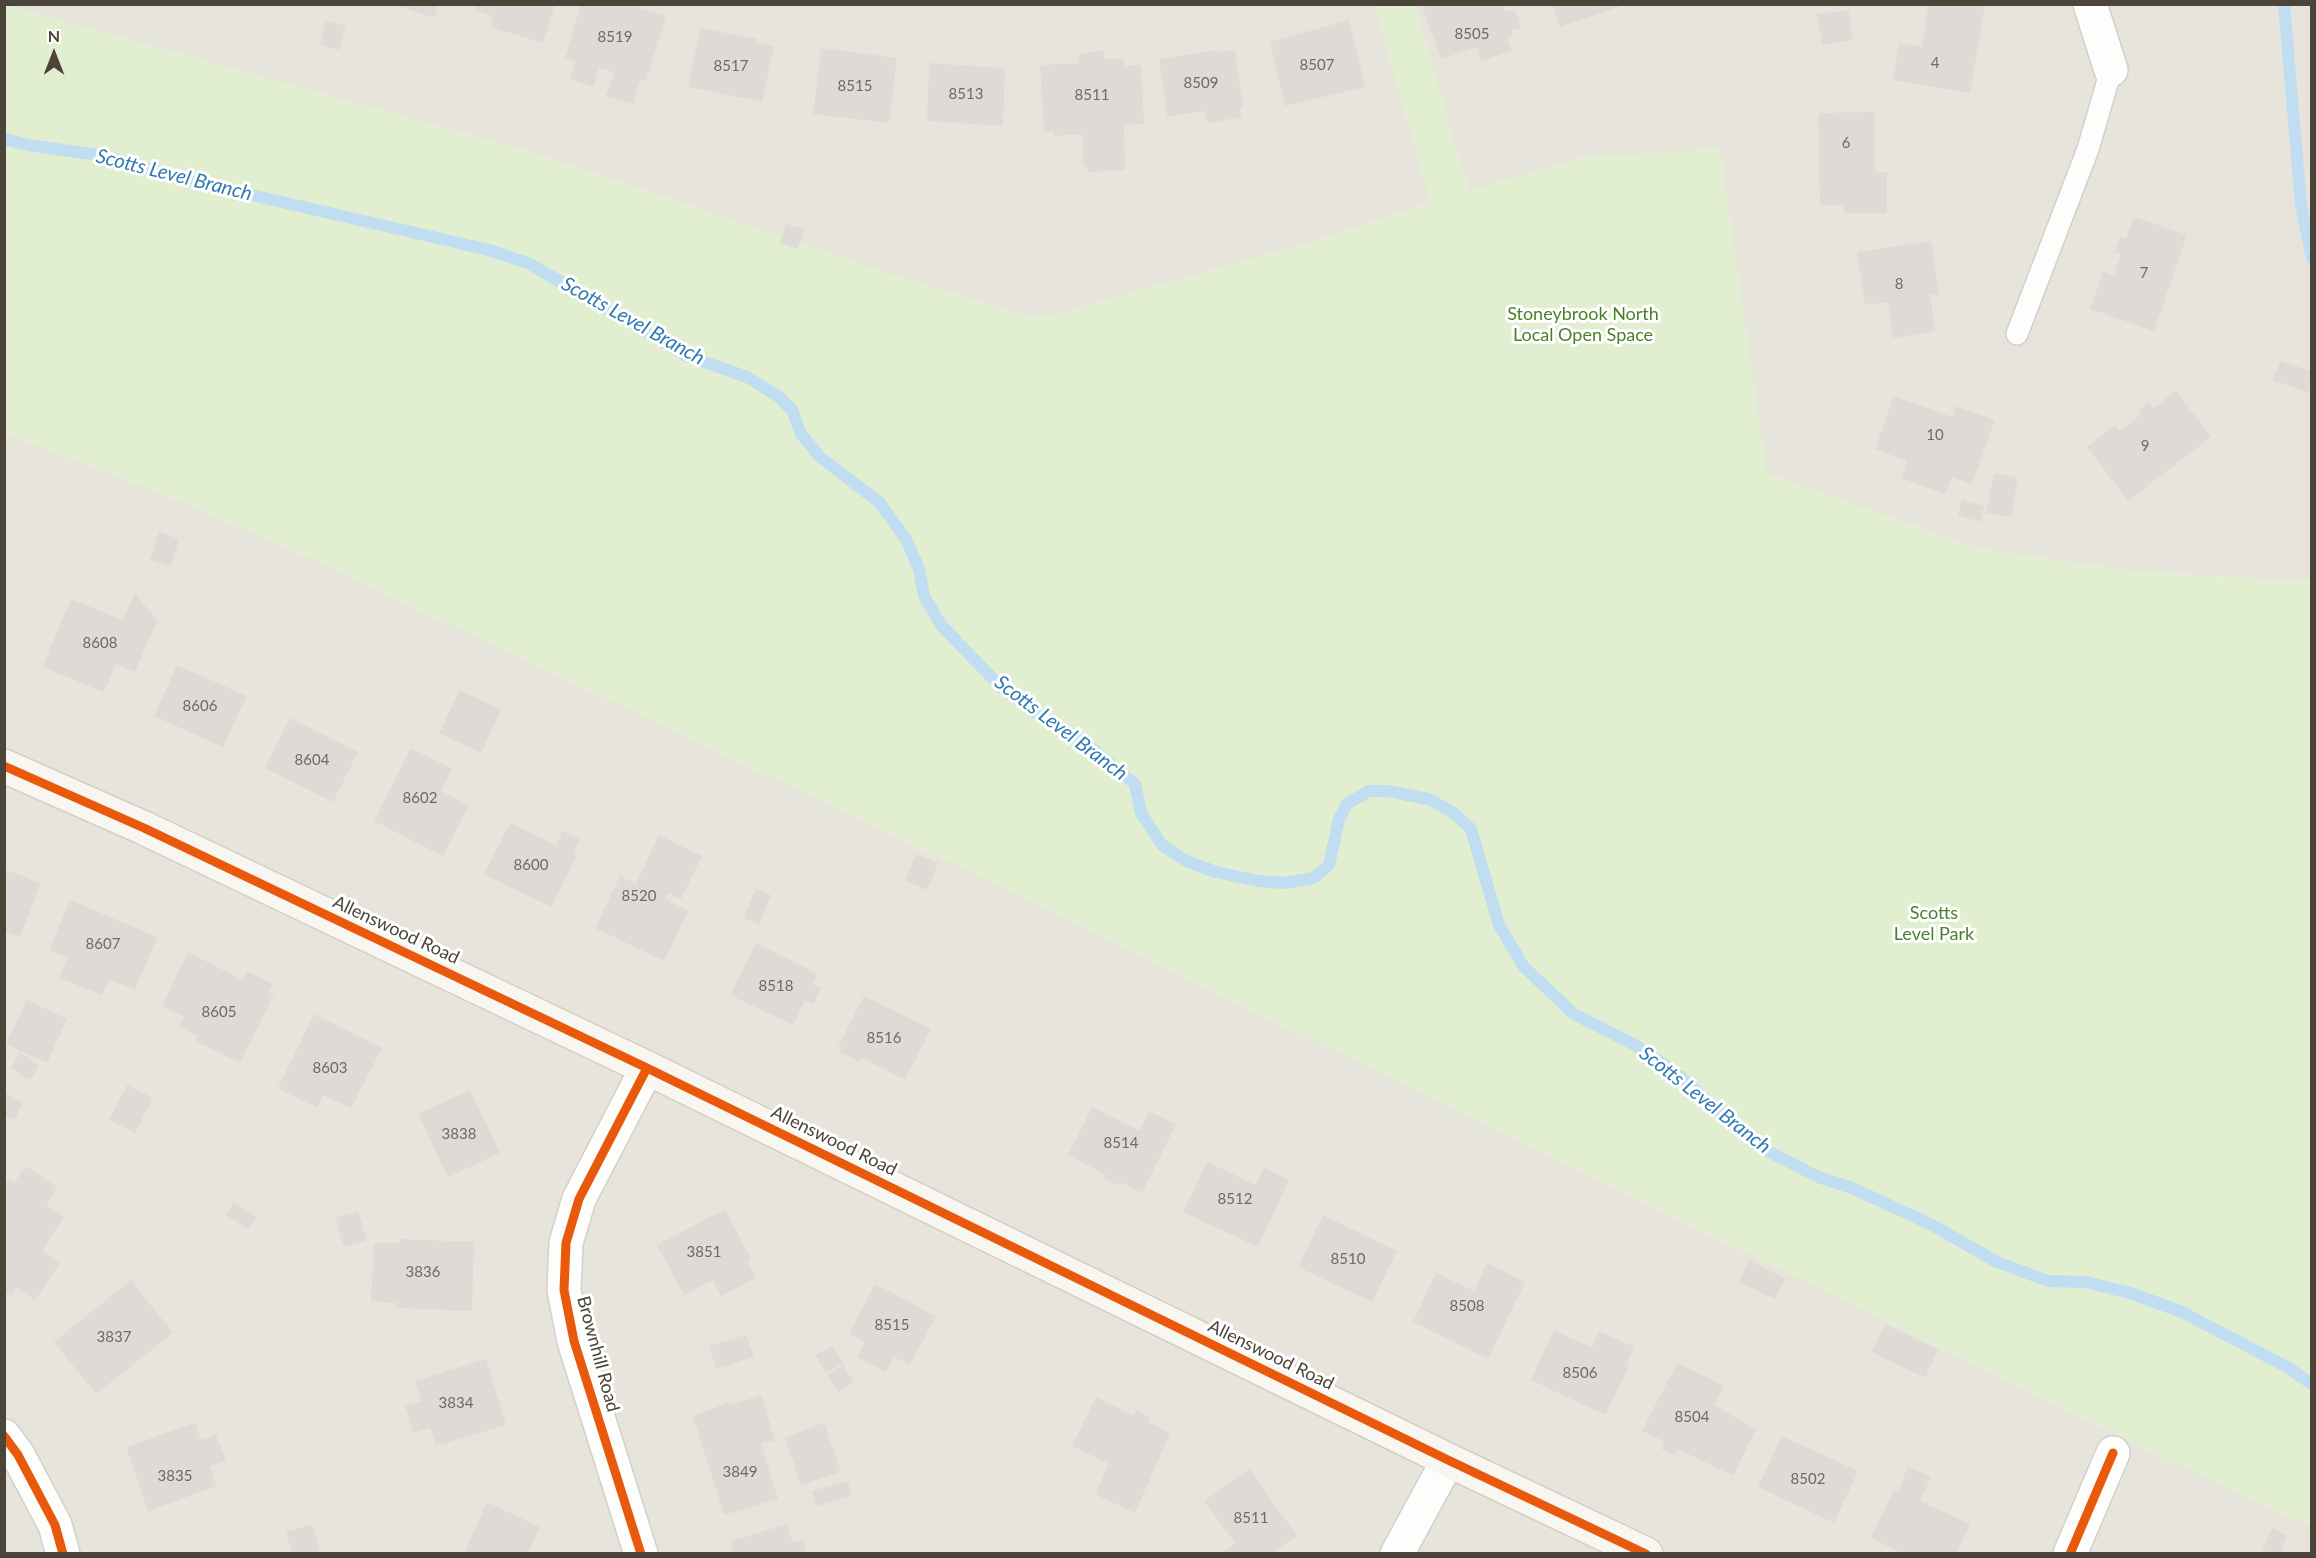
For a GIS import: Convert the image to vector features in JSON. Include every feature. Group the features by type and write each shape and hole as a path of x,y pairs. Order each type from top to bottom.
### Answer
{"street":[{"path":"2090,4 2110,70"},
{"name":"Allenswood Road","path":"4,766 144,828 647,1068 1448,1460 1646,1554"},
{"name":"Brownhill Road","path":"641,1554 574,1341 564,1290 566,1243 579,1199 647,1068"},
{"path":"4,1436 18,1455 55,1525 63,1554"},
{"path":"2070,1554 2113,1453"},
{"path":"1397,1554 1448,1460"}],"lane":[{"path":"2017,334 2088,149 2110,70"}],"shaded area":[{"path":"4,5 1375,5 1431,203 1302,245 1039,319 904,279 534,153"},
{"path":"1414,5 2311,5 2311,582 2132,571 1979,549 1767,474 1580,158 1469,192"},
{"path":"5,433 179,500 315,560 961,867 2249,1499 2312,1526 2311,1554 5,1554"}],"green space":[{"name":"Scotts Level Park","path":"5,5 534,153 904,279 1039,319 1302,245 1431,203 1375,5 1414,5 1469,191 1580,158 1720,148 1767,474 1979,549 2132,571 2311,582 2311,1526 2249,1499 961,867 315,560 179,500 5,433"}],"building":[{"path":"392,4 438,4 434,18"},
{"path":"477,4 555,4 543,43 490,27 493,16 475,10"},
{"path":"581,4 640,4 639,8 666,16 646,81 640,80 633,104 606,96 614,72 599,68 593,87 570,79 576,61 565,58"},
{"path":"1421,4 1503,4 1505,12 1515,9 1521,28 1511,31 1512,36 1507,38 1512,51 1481,61 1477,47 1441,59"},
{"path":"1552,4 1625,4 1625,5 1560,27"},
{"path":"1928,4 1985,4 1970,93 1893,80 1899,43 1922,47"},
{"path":"1849,10 1853,40 1822,45 1817,14"},
{"path":"1349,20 1365,87 1285,106 1270,42"},
{"path":"326,21 346,26 339,50 320,45"},
{"path":"700,28 757,39 756,42 774,46 762,102 688,87"},
{"path":"821,48 897,58 889,123 813,114"},
{"path":"1104,50 1105,59 1124,58 1124,66 1141,65 1144,124 1124,125 1125,170 1088,172 1088,167 1084,167 1082,134 1054,136 1054,131 1044,132 1040,65 1079,63 1078,54"},
{"path":"1216,50 1217,53 1235,50 1243,107 1240,108 1242,117 1207,123 1205,111 1167,117 1159,59"},
{"path":"929,63 1005,68 1003,126 927,121"},
{"path":"1874,112 1875,172 1887,172 1887,213 1844,213 1844,205 1820,205 1818,113"},
{"path":"2134,217 2187,235 2154,331 2090,309 2103,271 2114,275 2121,254 2114,252 2120,237 2126,239"},
{"path":"786,224 804,229 798,249 780,243"},
{"path":"1931,241 1939,294 1930,295 1935,331 1893,338 1888,302 1865,305 1857,252"},
{"path":"2280,361 2312,371 2309,393 2273,380"},
{"path":"2176,391 2211,437 2128,501 2087,447 2115,425 2120,431 2141,414 2138,410 2149,402 2154,408"},
{"path":"1894,396 1952,417 1956,406 1995,420 1972,484 1952,477 1945,494 1901,478 1907,461 1875,449"},
{"path":"1994,473 2018,478 2011,517 1986,513"},
{"path":"1962,500 1985,506 1980,522 1958,515"},
{"path":"159,532 179,539 171,567 150,560"},
{"path":"135,593 157,621 135,672 116,664 104,692 42,667 71,599 123,620"},
{"path":"177,665 247,696 223,747 154,716"},
{"path":"460,690 501,710 481,753 439,733"},
{"path":"290,718 358,752 333,802 265,768"},
{"path":"411,748 452,769 441,791 469,805 443,856 374,821"},
{"path":"510,823 556,845 563,830 580,839 573,854 577,856 551,907 484,874"},
{"path":"659,835 702,856 681,899 668,893 665,899 688,911 664,961 595,928 620,876 636,884"},
{"path":"916,854 938,863 927,890 905,881"},
{"path":"4,869 41,883 20,937 4,931"},
{"path":"756,889 771,895 759,925 743,918"},
{"path":"70,900 157,937 135,990 109,979 102,995 59,978 67,958 49,950"},
{"path":"756,943 818,974 813,984 821,988 813,1004 805,1001 793,1025 730,995"},
{"path":"188,952 243,980 247,971 273,984 269,993 274,995 240,1063 195,1041 197,1036 179,1027 184,1017 162,1006"},
{"path":"864,996 931,1029 905,1080 862,1058 860,1062 840,1052 841,1048 838,1047"},
{"path":"27,1000 67,1019 47,1063 6,1044"},
{"path":"314,1014 382,1048 351,1108 323,1095 317,1108 278,1088"},
{"path":"20,1053 39,1065 30,1080 11,1068"},
{"path":"127,1085 153,1098 135,1133 109,1120"},
{"path":"470,1090 500,1153 448,1177 418,1114"},
{"path":"4,1092 23,1103 14,1120 4,1115"},
{"path":"1092,1107 1140,1131 1149,1111 1176,1124 1142,1193 1120,1182 1119,1185 1104,1179 1106,1175 1068,1155"},
{"path":"1207,1162 1256,1185 1264,1168 1289,1180 1258,1247 1183,1212"},
{"path":"26,1166 58,1188 46,1205 64,1217 42,1250 60,1263 35,1300 17,1287 11,1296 4,1292 4,1186 9,1179 14,1183"},
{"path":"234,1202 257,1217 248,1229 226,1215"},
{"path":"725,1209 751,1259 747,1262 756,1278 721,1296 713,1280 684,1295 657,1245"},
{"path":"358,1211 367,1240 344,1247 335,1218"},
{"path":"1323,1215 1397,1251 1372,1302 1298,1267"},
{"path":"400,1239 474,1242 472,1311 396,1308 397,1303 371,1301 374,1243 400,1243"},
{"path":"1749,1260 1785,1278 1775,1299 1739,1282"},
{"path":"1487,1263 1525,1282 1488,1359 1413,1322 1436,1273 1474,1291"},
{"path":"131,1280 173,1333 96,1394 54,1342"},
{"path":"875,1284 936,1316 910,1365 894,1357 886,1372 857,1357 865,1342 849,1334"},
{"path":"1885,1324 1938,1350 1925,1378 1872,1352"},
{"path":"1554,1330 1592,1348 1599,1331 1634,1347 1626,1364 1629,1366 1605,1415 1531,1380"},
{"path":"746,1335 754,1357 716,1369 709,1346"},
{"path":"833,1346 843,1363 826,1373 816,1355"},
{"path":"486,1359 506,1425 436,1446 430,1428 414,1433 405,1406 421,1401 415,1381"},
{"path":"1677,1363 1724,1386 1714,1405 1756,1429 1733,1476 1678,1449 1675,1455 1661,1449 1665,1442 1642,1431"},
{"path":"843,1365 854,1382 838,1392 827,1375"},
{"path":"761,1395 775,1440 761,1444 778,1499 724,1515 693,1416 730,1402 731,1405"},
{"path":"1096,1397 1134,1416 1137,1410 1150,1417 1148,1422 1170,1433 1135,1513 1095,1494 1109,1464 1072,1446"},
{"path":"195,1423 201,1440 216,1435 226,1461 210,1466 217,1486 148,1511 126,1447"},
{"path":"824,1423 841,1472 801,1485 785,1437"},
{"path":"1782,1436 1858,1471 1834,1523 1758,1487"},
{"path":"1908,1467 1931,1477 1920,1501 1970,1524 1957,1554 1904,1554 1871,1538 1894,1489 1898,1491"},
{"path":"1249,1469 1297,1536 1271,1554 1221,1554 1235,1543 1204,1501"},
{"path":"848,1481 851,1496 816,1506 812,1491"},
{"path":"487,1502 540,1527 527,1554 464,1554"},
{"path":"312,1524 321,1554 292,1554 286,1532"},
{"path":"787,1524 793,1543 803,1539 807,1554 725,1554 733,1550 731,1541"},
{"path":"2272,1528 2287,1535 2280,1554 2262,1551"}],"waterway":[{"path":"2284,4 2301,205 2312,258"},
{"name":"Scotts Level Branch","path":"4,139 28,145 105,156 191,181 489,250 530,264 687,356 747,377 779,397 792,410 801,434 820,457 879,502 906,539 919,569 924,596 941,625 1003,689 1034,712 1083,741 1135,784 1141,813 1162,845 1186,861 1216,872 1258,881 1284,883 1314,878 1329,865 1339,819 1347,804 1369,791 1388,791 1428,799 1451,811 1471,829 1499,925 1524,967 1574,1014 1635,1045 1675,1072 1756,1145 1818,1177 1852,1188 1930,1224 1997,1262 2048,1281 2086,1282 2133,1294 2182,1312 2287,1367 2312,1384"}],"cycle path":[{"path":"4,766 144,828 647,1068 1448,1460 1646,1554"},
{"path":"641,1554 574,1341 564,1290 566,1243 579,1199 647,1068"},
{"path":"4,1436 18,1455 55,1525 63,1554"},
{"path":"2070,1554 2113,1453"}],"park label":[{"name":"Stoneybrook North Local Open Space","path":"1583,324"}]}
